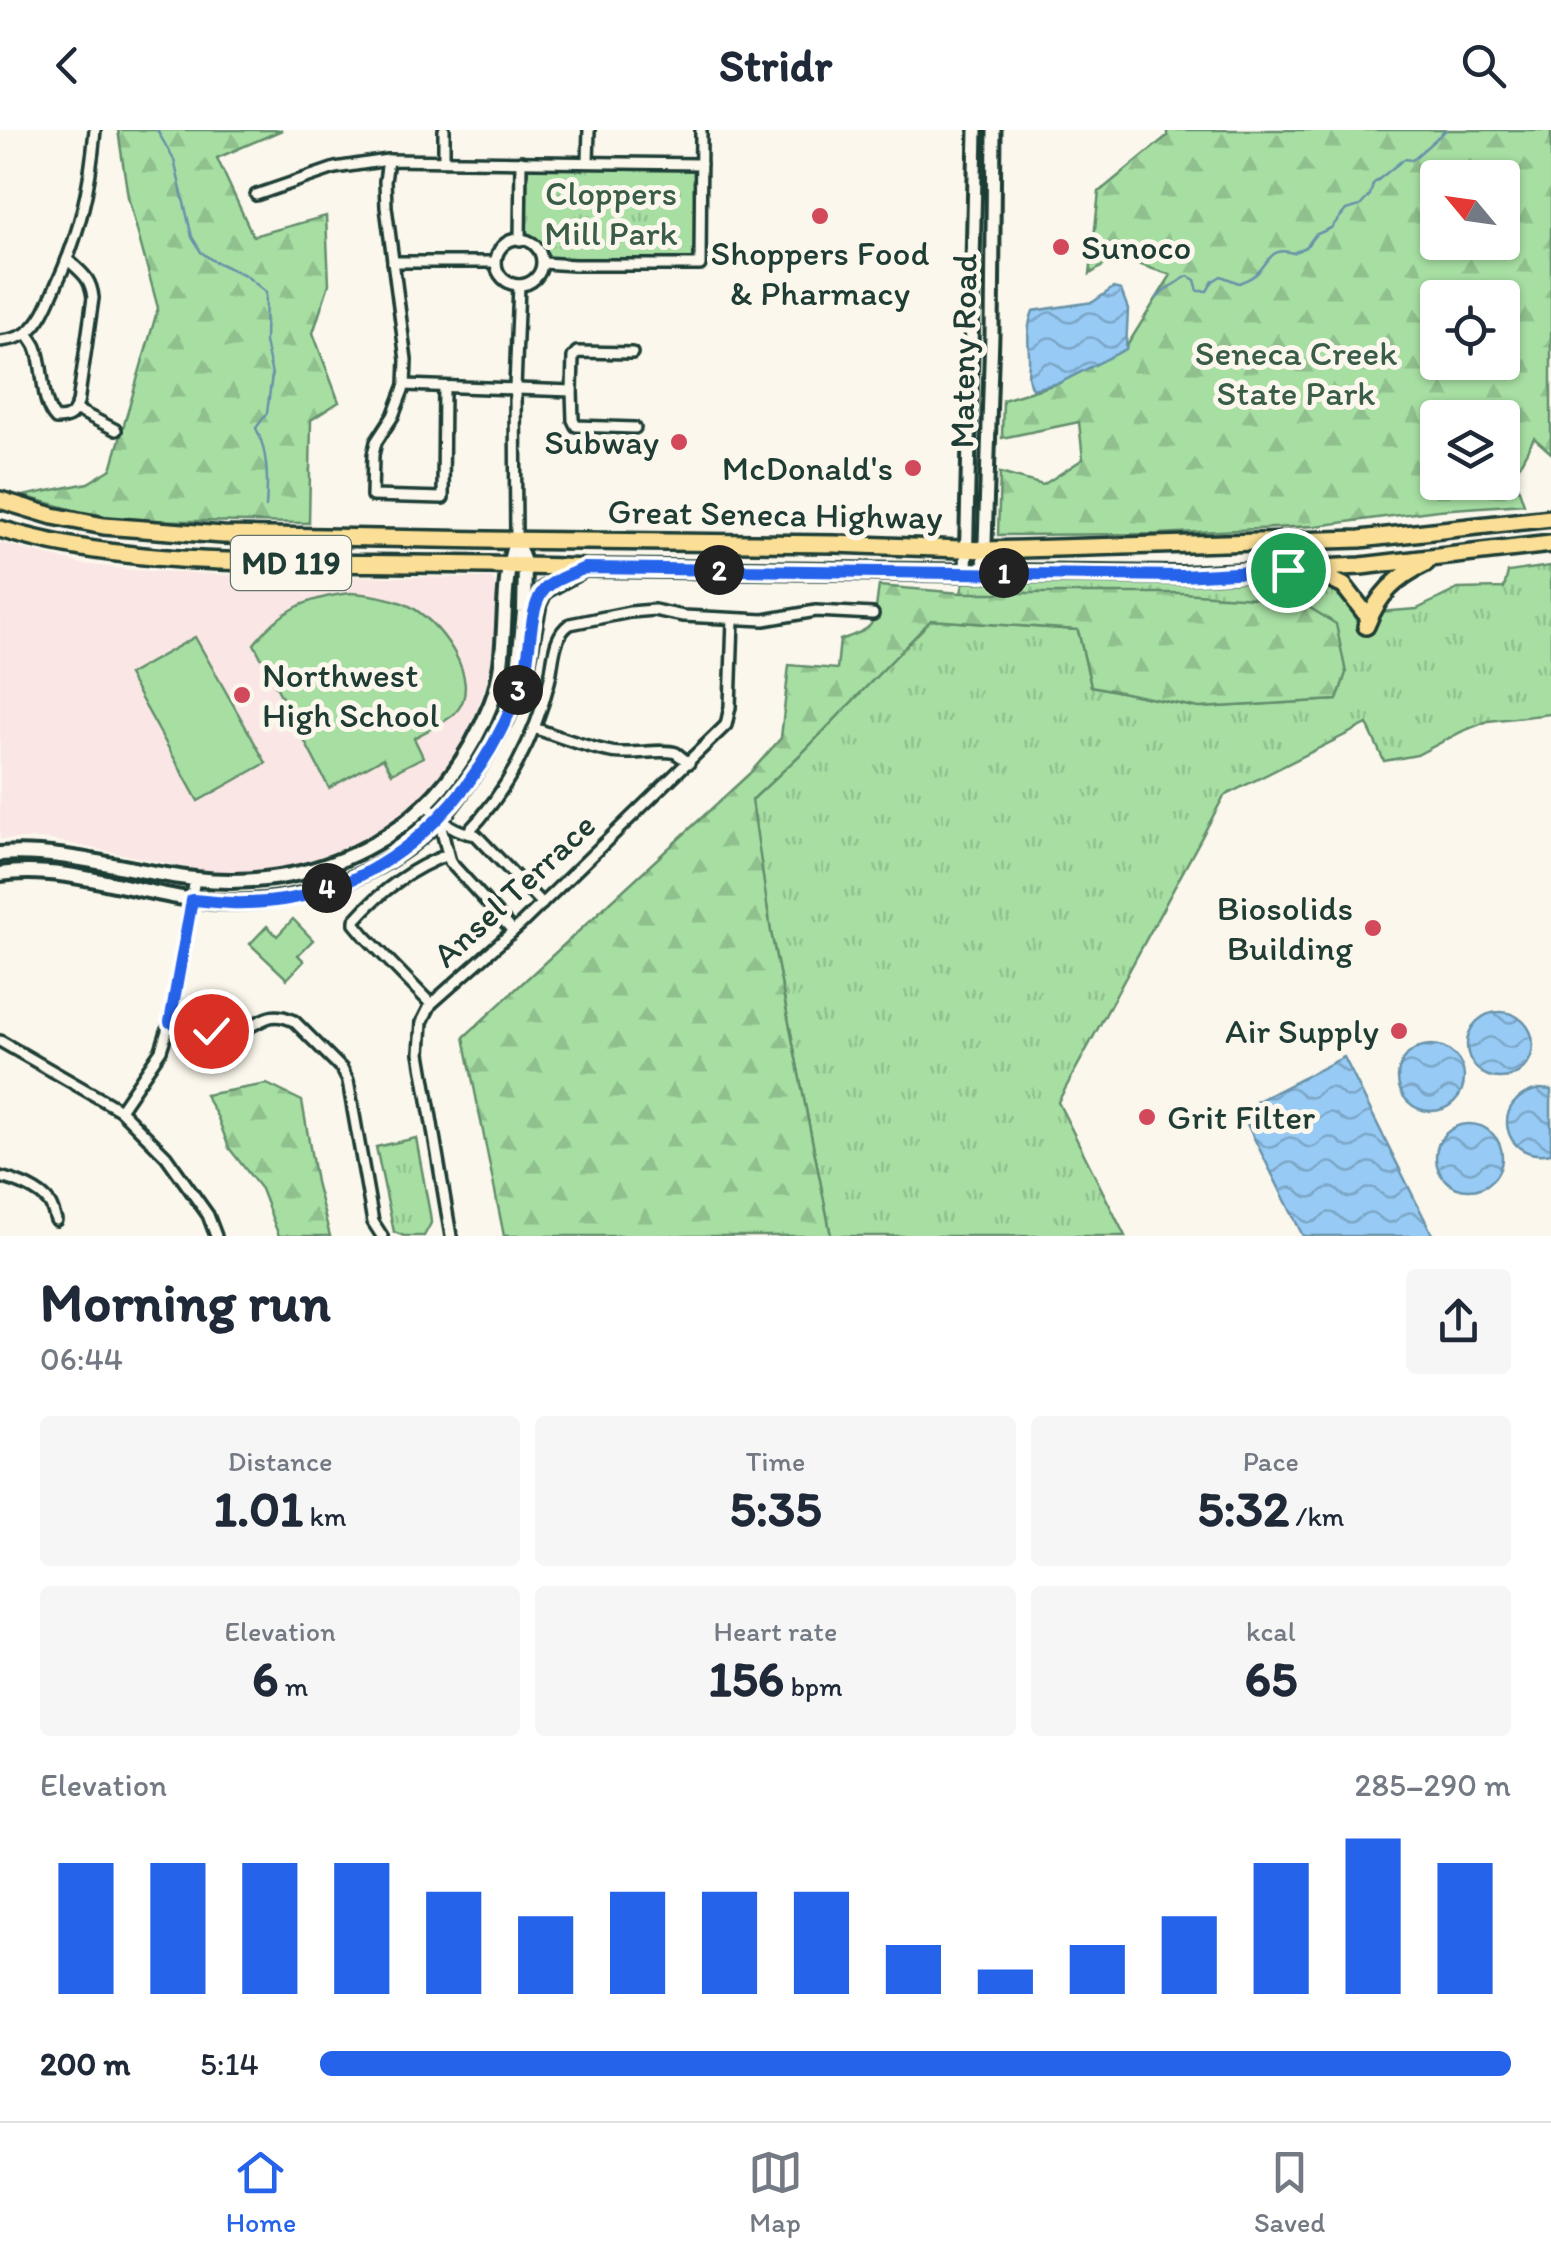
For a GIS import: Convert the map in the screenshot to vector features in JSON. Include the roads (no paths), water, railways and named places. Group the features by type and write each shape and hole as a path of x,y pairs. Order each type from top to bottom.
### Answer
{"main road":[{"name":"Great Seneca Highway","path":"0,500 104,526 156,531 986,550 1360,538 1551,518"},
{"name":"Great Seneca Highway","path":"0,529 88,550 222,562 1182,576 1361,566 1551,544"},
{"path":"0,854 60,856 195,879 246,882 290,877 368,849 427,805 476,737 492,701 503,651 508,564 516,540"},
{"path":"505,720 516,686 524,612 526,565 516,540"},
{"path":"1306,570 1344,586 1365,620 1395,581 1440,557"},
{"path":"0,874 59,874 192,900 245,904 308,894 380,866 439,820 467,784 505,720 524,676 533,620 544,590 585,568"}],"street":[{"path":"0,341 28,333 41,316 68,260 84,214 95,130"},
{"path":"444,130 444,160"},
{"path":"588,162 589,130"},
{"path":"543,263 700,266 701,130"},
{"name":"Mateny Road","path":"966,572 976,130"},
{"name":"Mateny Road","path":"984,573 994,130"},
{"path":"388,160 386,207 406,360 405,384 393,416 376,442 372,496 443,498 444,387"},
{"path":"256,195 335,168 388,160 701,164"},
{"path":"520,240 521,161"},
{"path":"520,240 539,250 543,263 534,280 519,285 503,278 496,262 507,243 520,240"},
{"path":"28,333 40,360 50,413 56,420 66,419 75,409 93,298 92,285 68,260"},
{"path":"393,262 496,262"},
{"path":"516,540 519,285"},
{"path":"632,353 577,352 573,357 573,420 576,426 635,428"},
{"path":"405,384 572,391"},
{"path":"75,409 116,430"},
{"path":"467,833 500,793 534,728 557,641 570,624 654,610 683,616 764,620 816,612 872,614"},
{"name":"Ansel Terrace","path":"451,1236 420,1053 422,1022 431,1004 542,904 726,725 733,619"},
{"path":"534,728 609,752 668,752 690,763"},
{"path":"427,805 439,820 450,862 513,930"},
{"path":"439,820 476,835 542,904"},
{"path":"431,1004 364,936 355,920 393,884 448,856"},
{"path":"120,1110 160,1050 170,1022 195,879"},
{"path":"170,1022 230,1033 276,1015 300,1026 342,1068 349,1087 373,1222 382,1236"},
{"path":"0,1042 120,1110 166,1156 208,1214 216,1236"},
{"path":"0,1177 42,1196 56,1220"}],"water":[{"path":"1113,288 1121,290 1128,309 1126,349 1059,383 1032,389 1028,338 1033,311 1093,302"},
{"path":"1500,1012 1513,1014 1523,1022 1531,1032 1531,1058 1523,1068 1513,1076 1500,1078 1487,1076 1477,1068 1469,1058 1467,1045 1469,1032 1477,1022 1487,1014"},
{"path":"1431,1045 1444,1047 1454,1055 1462,1065 1462,1091 1454,1101 1444,1109 1431,1111 1418,1109 1408,1101 1400,1091 1398,1078 1400,1065 1408,1055 1418,1047"},
{"path":"1344,1057 1433,1236 1303,1236 1240,1110"},
{"path":"1540,1089 1551,1090 1551,1153 1534,1154 1512,1140 1508,1116 1513,1104"},
{"path":"1469,1124 1482,1126 1492,1134 1500,1144 1500,1170 1492,1180 1482,1188 1469,1190 1456,1188 1446,1180 1438,1170 1436,1157 1438,1144 1446,1134 1456,1126"}],"waterway":[{"path":"157,130 174,160 192,237 201,252 245,275 266,292 265,342 272,375 267,413 256,428 266,466 266,507"},
{"path":"1156,299 1188,276 1195,280 1198,291 1207,291 1221,276 1239,283 1256,274 1275,253 1293,253 1306,247 1315,235 1331,228 1346,210 1360,206 1370,195 1373,184 1404,159 1412,160 1446,130"}],"place":[{"name":"Shoppers Food & Pharmacy","path":"820,216"},
{"name":"Sunoco","path":"1061,247"},
{"name":"Subway","path":"679,442"},
{"name":"McDonald's","path":"913,468"},
{"name":"Northwest High School","path":"242,695"},
{"name":"Biosolids Building","path":"1373,928"},
{"name":"Air Supply","path":"1399,1031"},
{"name":"Grit Filter","path":"1147,1117"}],"park label":[{"name":"Cloppers Mill Park","path":"611,213"},
{"name":"Seneca Creek State Park","path":"1296,373"}]}
